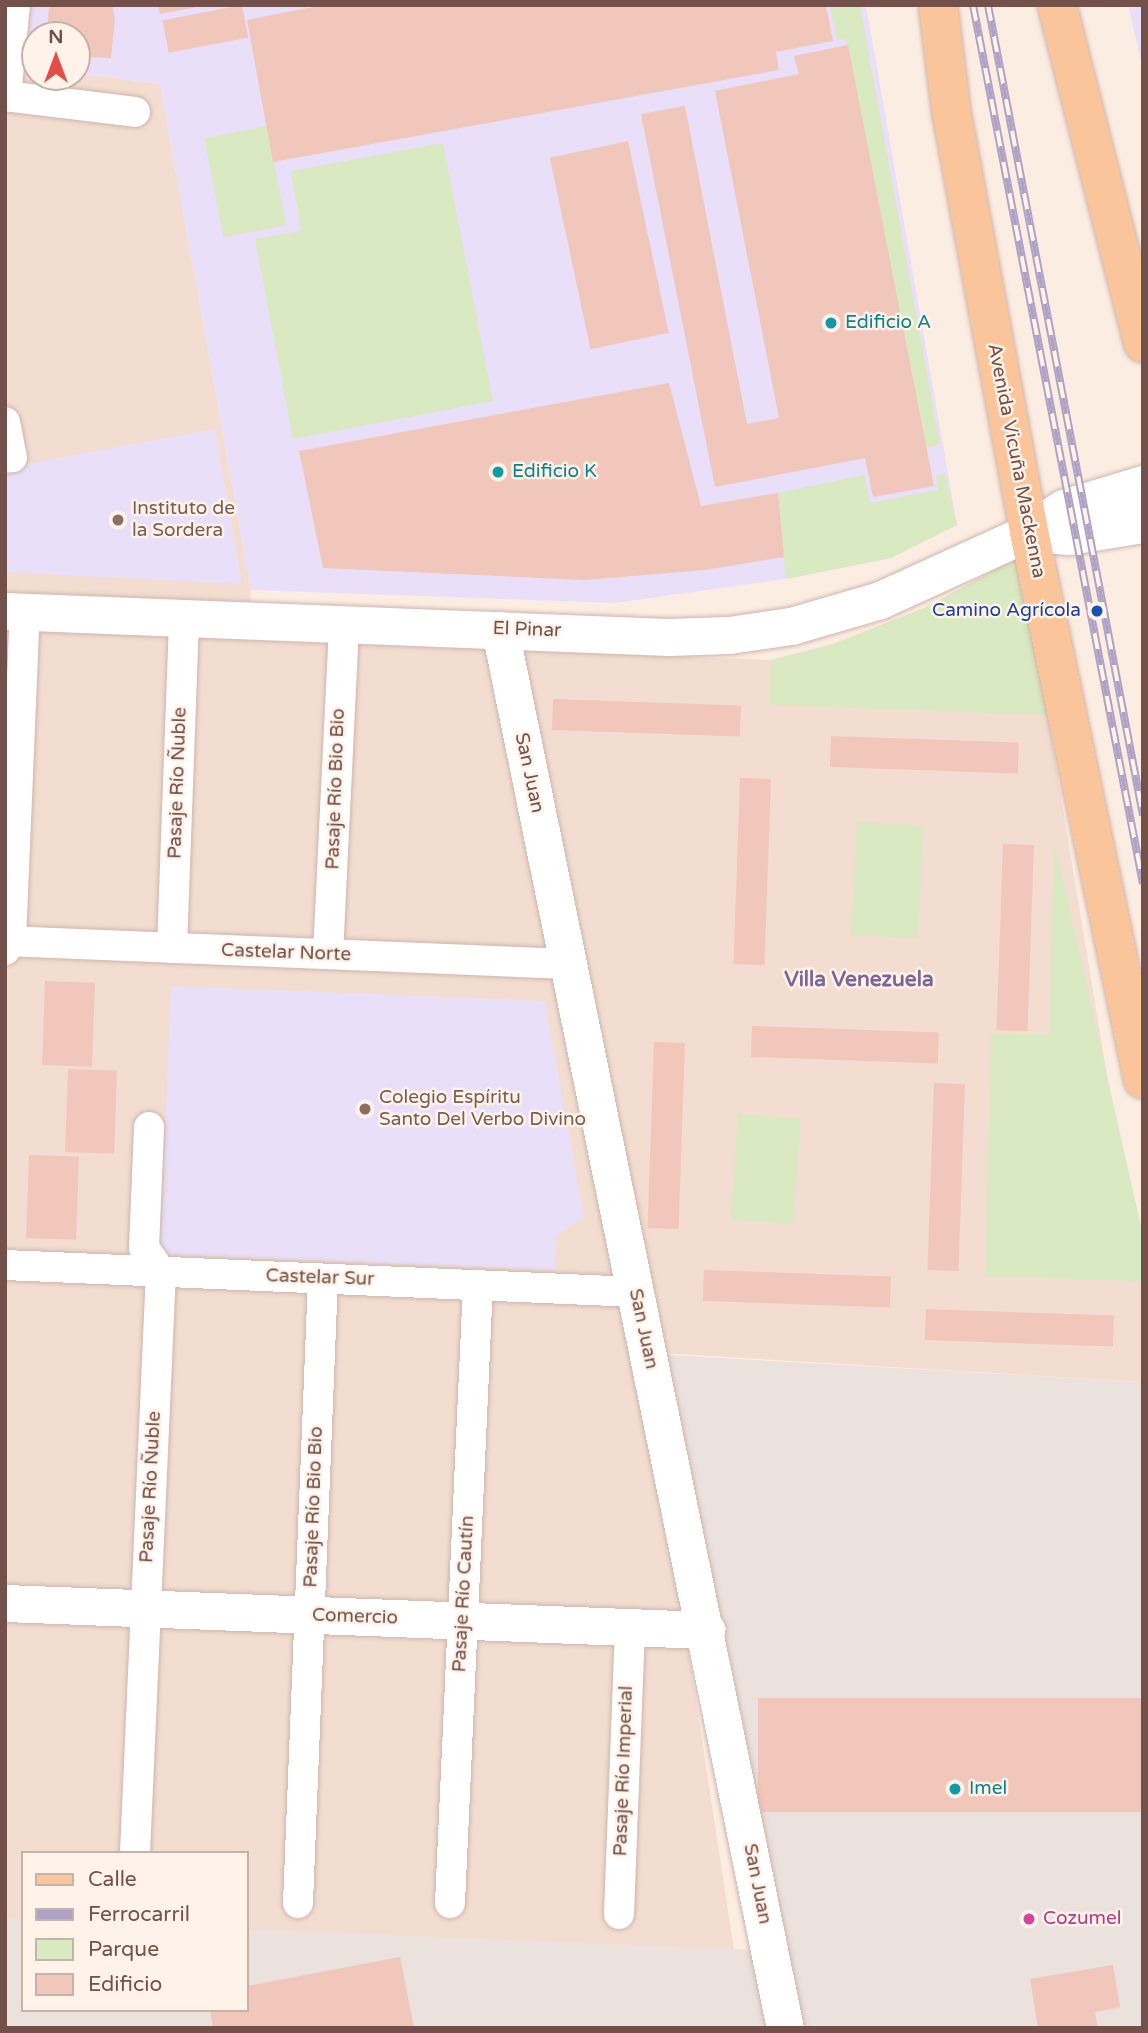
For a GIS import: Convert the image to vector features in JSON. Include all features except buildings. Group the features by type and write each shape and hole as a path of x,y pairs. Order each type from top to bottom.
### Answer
{"main road":[{"name":"Avenida Vicuña Mackenna","path":"938,5 951,110 1029,532 1143,1079"},
{"path":"1058,5 1143,343"},
{"path":"1029,532 1064,509 1143,485"},
{"path":"1029,532 1061,536 1143,524"}],"street":[{"path":"15,5 6,96 135,112"},
{"path":"5,422 12,457 5,458"},
{"name":"El Pinar","path":"15,611 668,637 729,635 791,626 880,600 1029,532"},
{"path":"7,944 15,611"},
{"name":"Pasaje Río Ñuble","path":"172,948 184,617"},
{"name":"Pasaje Río Bio Bio","path":"328,954 344,623"},
{"name":"San Juan","path":"500,630 785,2028"},
{"name":"Castelar Norte","path":"7,944 567,964"},
{"path":"149,1127 144,1248 161,1272"},
{"name":"Castelar Sur","path":"5,1265 635,1292"},
{"name":"Pasaje Río Ñuble","path":"135,1851 161,1272"},
{"name":"Pasaje Río Bio Bio","path":"298,1903 323,1278"},
{"name":"Pasaje Río Cautín","path":"450,1903 478,1285"},
{"name":"Comercio","path":"5,1603 706,1630"},
{"name":"Pasaje Río Imperial","path":"619,1914 630,1628"}],"shaded area":[{"path":"5,5 30,5 28,21 21,21 21,91 91,91 91,75 160,84 251,590 248,640 771,660 833,644 927,607 1021,555 1143,1294 1143,1382 643,1352 734,1950 248,1932 248,1851 21,1851 21,1923 5,1922"},
{"path":"30,5 866,5 957,525 891,558 786,579 615,603 251,590 160,84 91,75 91,21 28,21"},
{"path":"1128,5 1143,5 1143,69"},
{"name":"Instituto de la Sordera","path":"215,429 242,584 5,572 5,468"},
{"name":"Colegio Espíritu Santo Del Verbo Divino","path":"171,986 545,1001 584,1217 556,1236 555,1270 160,1254"},
{"path":"667,1355 1143,1382 1143,2028 5,2028 5,1918 21,1919 21,2012 248,2012 248,1929 778,1951"}],"green space":[{"path":"830,5 860,5 940,444 926,448 846,39 837,40"},
{"path":"267,126 286,225 223,237 204,138"},
{"path":"443,143 493,401 293,439 255,239 301,231 291,171"},
{"path":"945,473 957,525 891,558 786,579 778,493 864,475 870,503 938,490 936,476"},
{"path":"1021,555 1048,715 770,705 771,660 833,644 927,607"},
{"path":"857,822 924,826 918,938 851,935"},
{"path":"1054,841 1143,1235 1143,1281 985,1277 991,1033 1049,1034"},
{"path":"738,1114 801,1118 793,1224 731,1220"}],"railway":[{"path":"973,5 1143,884"},
{"path":"988,5 1143,815"}],"place":[{"name":"Edificio A","path":"831,323"},
{"name":"Edificio K","path":"498,472"},
{"name":"Instituto de la Sordera","path":"118,520"},
{"name":"Camino Agrícola","path":"1097,611"},
{"name":"Colegio Espíritu Santo Del Verbo Divino","path":"365,1109"},
{"name":"Imel","path":"955,1789"},
{"name":"Cozumel","path":"1029,1919"}],"district":[{"name":"Villa Venezuela","path":"859,980"}]}
